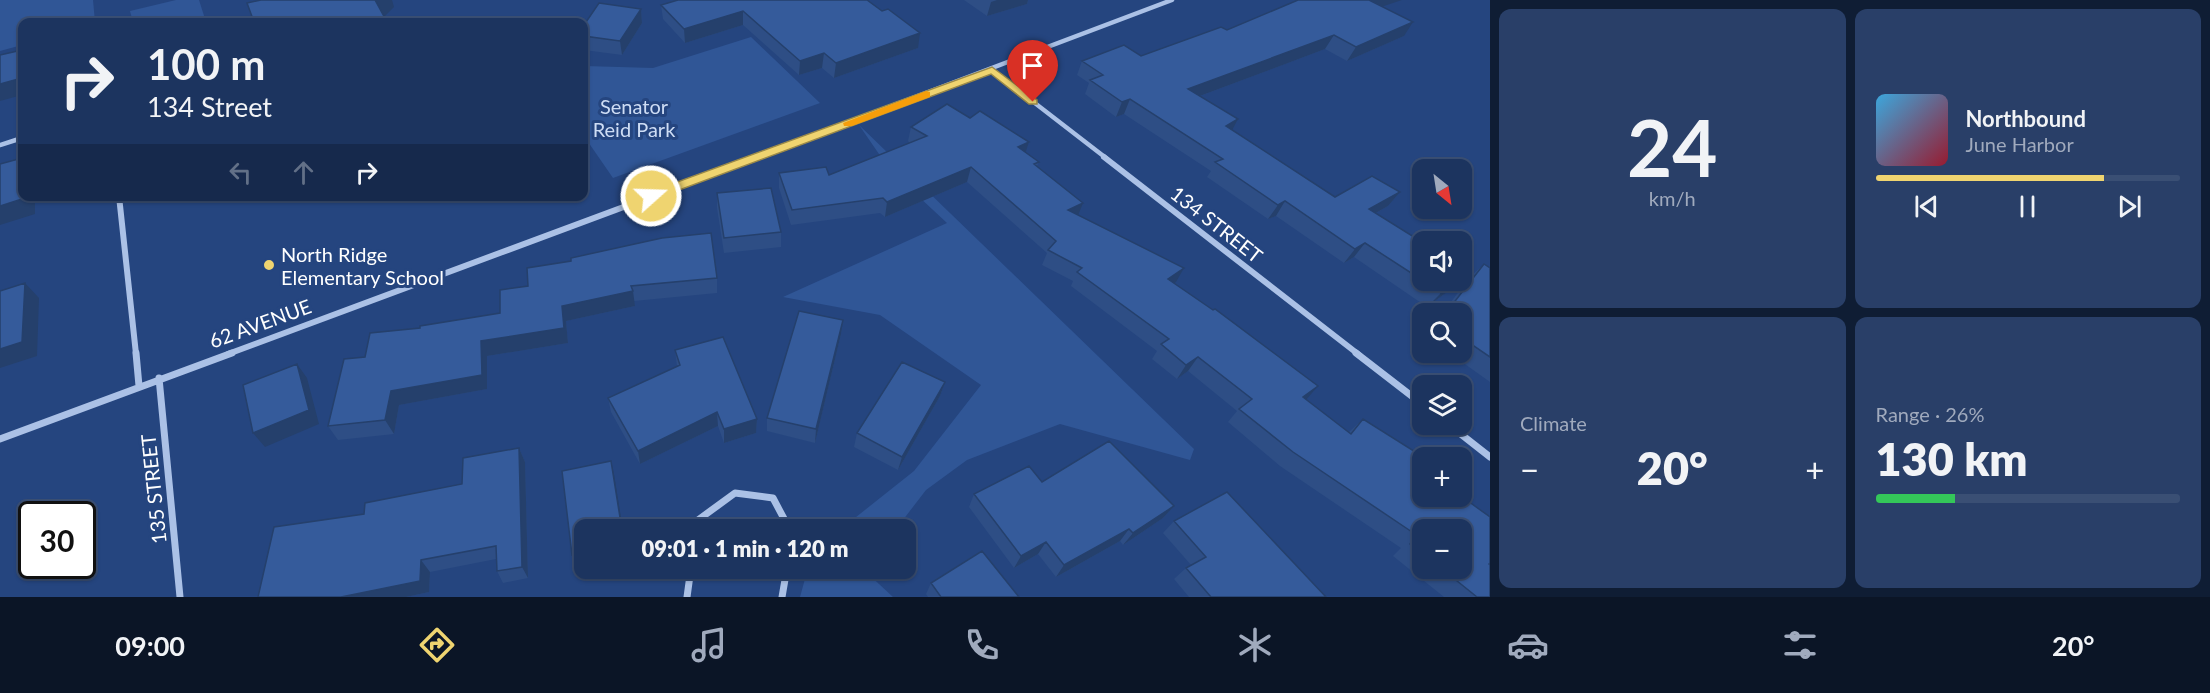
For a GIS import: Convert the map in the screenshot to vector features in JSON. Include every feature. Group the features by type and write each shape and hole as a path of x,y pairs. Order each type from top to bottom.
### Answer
{"street":[{"name":"62 AVENUE","path":"0,438 992,70 1172,0"},
{"name":"134 STREET","path":"992,70 1412,396"},
{"path":"0,145 18,139"},
{"path":"120,201 139,386"},
{"name":"135 STREET","path":"159,378 180,597"},
{"path":"1462,435 1490,457"},
{"path":"699,519 735,493 773,498 784,519"},
{"path":"687,597 689,579"},
{"path":"782,597 786,579"}],"green space":[{"path":"0,0 93,0 95,18 18,18 18,46 0,51"},
{"path":"176,0 199,0 205,18 132,18 130,11"},
{"name":"Senator Reid Park","path":"751,37 820,103 613,178 588,142 588,66 653,68"},
{"path":"859,125 1194,449 1190,460 1060,424 967,460 926,490 904,519 854,519 914,471 981,385 880,315 783,297 947,223 890,170"},
{"path":"805,579 874,579 893,597 800,597"}],"building":[{"path":"261,0 375,0 385,18 253,18 247,3"},
{"path":"678,0 867,0 882,11 888,9 920,33 836,63 824,53 800,61 743,11 684,29 661,5"},
{"path":"1298,0 1369,0 1413,22 1356,47 1334,35 1188,89 1238,119 1226,126 1335,197 1372,176 1400,192 1369,209 1412,236 1412,274 1365,243 1355,249 1285,201 1278,205 1215,162 1223,159 1130,99 1122,102 1090,80 1103,75 1082,61 1124,45 1141,56 1221,27 1227,30"},
{"path":"599,3 641,9 620,41 588,37 588,19"},
{"path":"18,51 18,79 0,84 0,55"},
{"path":"947,104 970,118 980,111 1029,142 1018,147 1039,162 1034,164 1083,203 1068,210 1184,268 1168,279 1213,310 1215,309 1318,386 1303,397 1351,434 1363,419 1412,450 1412,507 1472,507 1472,504 1490,517 1490,597 1477,597 1455,579 1472,579 1472,519 1412,519 1412,532 1293,452 1239,409 1252,399 1198,357 1186,365 1161,344 1169,339 1077,272 1082,268 1048,250 1056,241 971,167 887,202 883,198 792,210 779,173 826,167 829,175 927,136 911,127"},
{"path":"18,159 18,200 0,206 0,164"},
{"path":"771,188 781,232 724,238 717,193"},
{"path":"711,233 717,278 631,286 633,291 562,306 564,328 481,341 482,375 391,391 385,420 328,426 344,359 365,357 370,333 420,328 420,326 500,313 500,290 528,286 527,268 571,261 571,258 662,238"},
{"path":"1484,264 1490,268 1490,357 1472,345 1472,303 1454,303 1463,291 1472,291 1472,279"},
{"path":"25,283 22,342 0,349 0,291"},
{"path":"799,311 843,320 816,429 767,418"},
{"path":"723,337 757,419 724,429 717,412 638,451 608,398 680,365 675,350"},
{"path":"902,362 945,382 902,457 857,433"},
{"path":"297,364 309,410 253,433 243,385"},
{"path":"1109,441 1174,506 1133,533 1129,529 1064,565 1046,542 1021,556 974,494 1029,466 1042,482"},
{"path":"519,448 522,567 497,571 496,546 421,560 420,581 341,597 258,597 274,527 364,514 365,503 462,484 463,458"},
{"path":"611,461 620,519 574,519 574,555 572,555 562,471"},
{"path":"1227,492 1326,597 1211,597 1186,568 1206,557 1174,521"},
{"path":"982,551 1019,597 941,597 931,583"}],"slow traffic":[{"path":"848,123 926,94"}],"place":[{"name":"North Ridge Elementary School","path":"269,265"}],"route":[{"path":"651,196 992,70 1033,102"}]}
